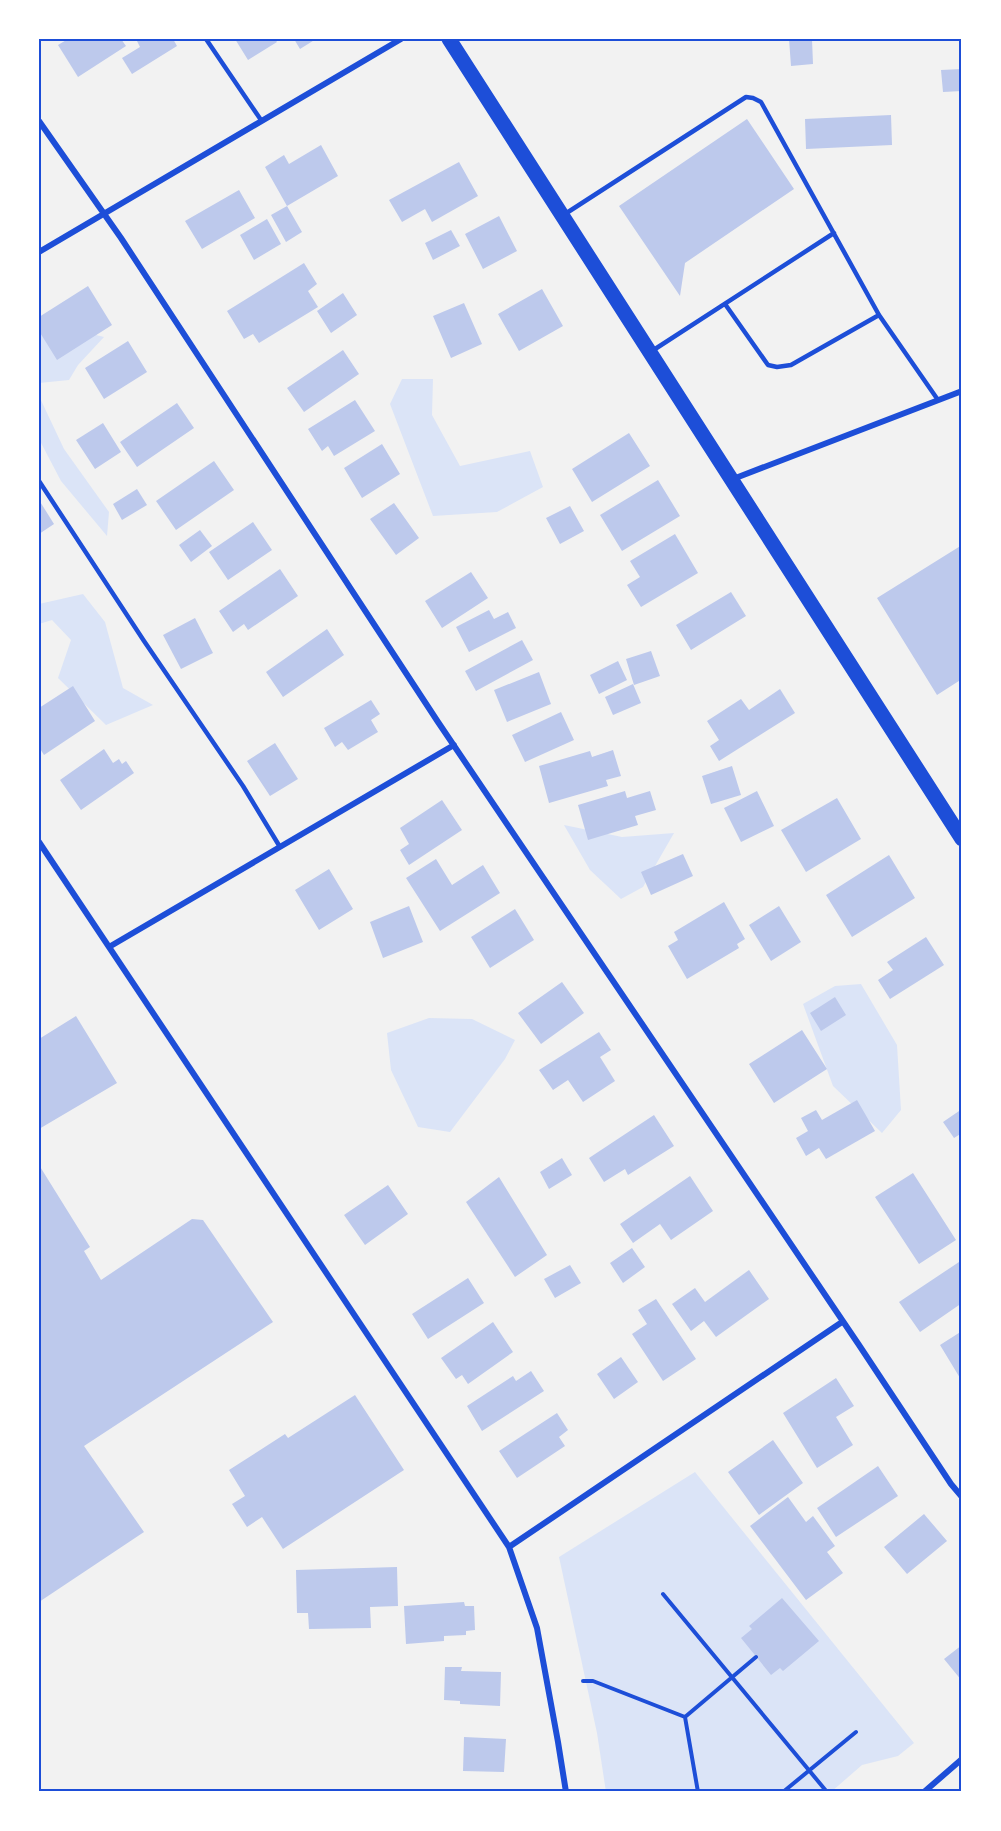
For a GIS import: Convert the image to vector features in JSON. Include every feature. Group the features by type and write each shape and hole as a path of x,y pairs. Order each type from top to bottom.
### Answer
{"main road":[{"path":"449,39 962,839"}],"street":[{"path":"39,252 400,39"},
{"path":"39,121 121,238 454,745 951,1484 962,1497"},
{"path":"732,479 962,391"},
{"path":"109,947 454,745"},
{"path":"39,842 509,1547 537,1628 566,1792"},
{"path":"509,1547 842,1322"},
{"path":"924,1792 962,1760"}],"lane":[{"path":"206,39 261,120"},
{"path":"562,216 746,97 753,98 761,102 879,315 938,400"},
{"path":"650,352 834,233"},
{"path":"725,304 768,365 777,367 791,364 879,315"},
{"path":"39,481 243,786 280,847"}],"path":[{"path":"663,1594 827,1792"},
{"path":"685,1717 756,1657"},
{"path":"583,1681 593,1681 685,1717"},
{"path":"685,1717 698,1792"},
{"path":"783,1792 856,1732"}],"shaded area":[{"path":"56,325 104,337 78,365 69,380 39,383 39,329"},
{"path":"402,379 433,379 432,415 460,466 530,451 543,487 497,512 433,516 390,404"},
{"path":"39,396 64,449 109,512 107,536 61,481 39,439"},
{"path":"83,594 105,622 123,688 153,705 106,725 58,678 71,640 52,620 39,624 39,604"},
{"path":"564,825 622,837 674,833 643,887 621,899 590,870"},
{"path":"861,984 897,1045 901,1110 882,1133 833,1086 803,1004 835,986"},
{"path":"429,1018 472,1019 515,1040 505,1059 450,1132 418,1127 391,1070 387,1033"},
{"path":"695,1472 914,1743 898,1756 862,1765 831,1792 606,1792 597,1733 559,1557"}],"building":[{"path":"68,39 121,39 126,46 78,77 58,45"},
{"path":"136,39 173,39 177,46 132,74 122,58 140,47"},
{"path":"235,39 275,39 277,42 248,60"},
{"path":"294,39 316,39 300,49"},
{"path":"789,39 812,39 813,64 791,66"},
{"path":"962,69 962,91 943,92 941,70"},
{"path":"891,115 892,145 806,149 805,119"},
{"path":"747,119 794,189 685,263 680,296 619,206"},
{"path":"321,145 338,176 287,206 265,167 284,155 289,164"},
{"path":"459,162 478,196 432,222 425,209 402,222 389,200"},
{"path":"239,190 255,218 202,249 185,221"},
{"path":"287,206 302,232 286,242 271,215"},
{"path":"499,216 517,251 483,269 465,234"},
{"path":"267,219 281,244 254,260 240,235"},
{"path":"451,230 460,246 433,260 425,243"},
{"path":"304,263 317,284 308,291 318,307 259,343 253,334 244,339 227,311"},
{"path":"88,286 112,325 57,360 39,331 39,317"},
{"path":"542,289 563,326 519,351 498,314"},
{"path":"343,293 357,315 331,333 317,311"},
{"path":"464,303 482,344 451,358 433,316"},
{"path":"128,341 147,372 104,399 85,368"},
{"path":"343,350 359,374 304,412 287,388"},
{"path":"355,400 375,431 334,456 328,446 322,451 308,429"},
{"path":"177,403 194,428 137,467 120,442"},
{"path":"103,423 121,452 95,469 76,440"},
{"path":"629,433 650,466 592,502 572,469"},
{"path":"382,444 400,474 362,498 344,468"},
{"path":"214,461 234,490 176,530 156,501"},
{"path":"658,480 680,516 622,551 600,515"},
{"path":"137,489 147,505 122,520 113,504"},
{"path":"39,500 54,524 39,534"},
{"path":"394,503 419,538 396,555 370,519"},
{"path":"570,506 584,531 560,544 546,518"},
{"path":"253,522 272,550 228,580 209,552"},
{"path":"200,530 212,546 191,562 179,545"},
{"path":"675,534 698,573 641,607 627,585 640,577 630,561"},
{"path":"962,545 962,679 937,695 877,598"},
{"path":"280,569 298,596 248,630 244,624 233,632 219,611"},
{"path":"471,572 488,598 442,628 425,601"},
{"path":"731,592 746,616 691,650 676,625"},
{"path":"489,610 494,619 508,612 516,628 469,652 456,627"},
{"path":"195,618 213,653 181,669 163,635"},
{"path":"327,629 344,655 283,697 266,672"},
{"path":"522,640 533,660 476,691 465,671"},
{"path":"651,651 660,676 634,685 626,659"},
{"path":"618,661 627,680 599,694 590,675"},
{"path":"539,672 551,704 507,722 494,690"},
{"path":"633,684 641,703 613,715 605,697"},
{"path":"73,686 95,721 44,755 39,747 39,708"},
{"path":"780,689 795,713 719,761 710,746 719,740 707,721 741,699 749,710"},
{"path":"371,700 380,714 371,720 378,732 348,750 342,742 335,747 324,728"},
{"path":"561,712 574,740 525,762 512,735"},
{"path":"275,743 298,779 270,796 247,761"},
{"path":"104,749 113,763 119,759 122,764 126,761 134,773 81,810 60,780"},
{"path":"613,750 621,776 606,780 608,786 549,803 539,766 590,751 592,757"},
{"path":"732,766 741,795 711,804 702,776"},
{"path":"625,791 627,798 650,791 656,810 635,816 638,825 588,840 578,805"},
{"path":"757,791 774,826 741,842 724,808"},
{"path":"837,798 861,839 806,872 781,830"},
{"path":"442,800 462,830 409,865 400,850 409,844 400,828"},
{"path":"683,854 693,876 651,895 641,872"},
{"path":"889,855 915,898 852,937 826,895"},
{"path":"436,859 452,885 483,865 500,893 440,931 406,878"},
{"path":"329,869 353,909 319,930 295,890"},
{"path":"724,902 745,939 737,944 739,948 687,979 668,946 678,940 674,932"},
{"path":"409,906 423,942 383,958 370,922"},
{"path":"779,906 801,942 771,961 749,925"},
{"path":"515,909 534,940 490,968 471,937"},
{"path":"926,937 944,965 890,999 878,980 893,970 887,962"},
{"path":"562,982 584,1013 541,1044 518,1013"},
{"path":"835,997 846,1015 821,1031 810,1013"},
{"path":"76,1016 117,1083 39,1129 39,1039"},
{"path":"802,1030 827,1069 774,1103 749,1064"},
{"path":"599,1032 611,1050 600,1057 615,1081 583,1102 568,1080 553,1090 539,1070"},
{"path":"857,1100 875,1131 826,1159 819,1148 806,1156 796,1138 808,1131 801,1118 816,1110 822,1120"},
{"path":"962,1109 962,1133 954,1138 943,1122"},
{"path":"654,1115 674,1146 628,1175 625,1169 604,1182 589,1158"},
{"path":"562,1158 572,1175 549,1189 540,1172"},
{"path":"39,1165 90,1247 84,1251 101,1280 192,1219 203,1220 273,1322 84,1446 144,1532 39,1602"},
{"path":"913,1173 956,1240 919,1264 875,1197"},
{"path":"690,1176 713,1211 671,1240 660,1224 633,1243 620,1224"},
{"path":"499,1177 547,1255 515,1277 466,1202"},
{"path":"388,1185 408,1214 365,1245 344,1215"},
{"path":"632,1248 645,1267 623,1283 610,1263"},
{"path":"962,1260 962,1303 920,1332 899,1302"},
{"path":"570,1265 581,1283 555,1298 544,1279"},
{"path":"749,1270 769,1299 716,1337 704,1321 691,1331 672,1304 695,1288 705,1302"},
{"path":"468,1278 484,1303 428,1339 412,1314"},
{"path":"656,1299 696,1359 663,1381 632,1334 647,1324 638,1310"},
{"path":"493,1322 513,1352 468,1384 462,1375 456,1379 441,1358"},
{"path":"962,1331 962,1377 960,1378 940,1345"},
{"path":"621,1357 638,1382 614,1399 597,1374"},
{"path":"531,1371 544,1391 482,1431 467,1406 513,1376 516,1381"},
{"path":"836,1378 854,1406 836,1417 853,1445 817,1468 783,1413"},
{"path":"355,1395 404,1470 283,1549 262,1517 247,1527 232,1504 245,1496 229,1470 285,1434 288,1438"},
{"path":"557,1413 568,1430 559,1437 565,1446 517,1478 499,1451"},
{"path":"773,1440 803,1483 759,1515 728,1472"},
{"path":"878,1466 898,1496 836,1537 817,1508"},
{"path":"788,1497 806,1522 813,1516 835,1546 827,1552 843,1573 806,1600 750,1526"},
{"path":"924,1514 947,1541 907,1574 884,1547"},
{"path":"397,1567 398,1606 370,1607 371,1628 309,1629 308,1613 297,1613 296,1570"},
{"path":"782,1598 819,1641 783,1671 780,1668 771,1675 741,1638 752,1629 749,1626"},
{"path":"464,1602 465,1606 474,1606 475,1630 466,1631 466,1635 444,1636 444,1641 406,1644 404,1606"},
{"path":"962,1645 962,1681 944,1659"},
{"path":"445,1667 462,1667 461,1671 501,1672 500,1706 460,1704 460,1701 444,1700"},
{"path":"464,1737 506,1739 504,1772 463,1771"}]}
